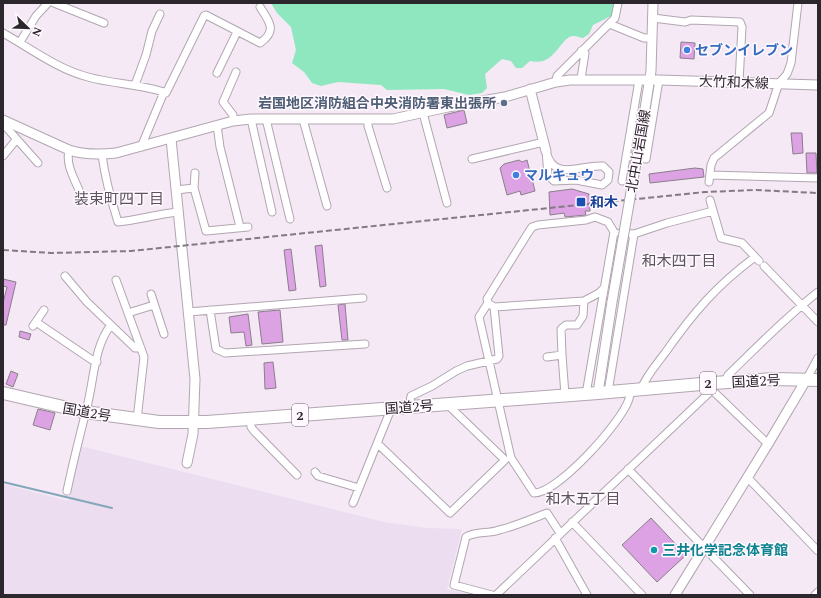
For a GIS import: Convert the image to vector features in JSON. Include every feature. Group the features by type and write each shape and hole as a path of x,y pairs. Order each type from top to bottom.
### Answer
{"highway":[{"name":"国道2号","path":"3,393 85,412 137,420 194,422 409,408 497,400 717,385 774,379 812,380"}],"street":[{"path":"20,42 36,16 48,3"},
{"path":"54,3 104,23"},
{"path":"556,82 557,76 615,18 618,3"},
{"name":"北中山岩国線","path":"598,393 650,80 653,3"},
{"path":"798,3 792,63 787,74 779,83 768,112 714,158 711,165 710,179 818,178"},
{"path":"140,147 164,92 166,93 204,16 206,15 258,43 265,40 271,28 271,24 260,7"},
{"path":"135,85 146,55 152,31 160,14"},
{"path":"653,18 685,22 691,20 740,22 742,27 739,82"},
{"path":"610,23 644,38 652,38"},
{"path":"217,73 237,32"},
{"path":"3,33 62,68 78,74 148,87 164,92"},
{"path":"581,51 586,53 581,79"},
{"path":"233,121 233,116 223,102 236,72"},
{"name":"大竹和木線","path":"5,121 80,154 102,155 116,154 233,121 251,119 393,120 505,97 556,82 581,79 818,85"},
{"path":"622,180 639,80"},
{"path":"626,156 646,159 659,80"},
{"path":"530,89 550,162 556,168 566,170 603,166 609,172 608,180 602,185 576,180 554,182 548,175 545,147"},
{"path":"423,113 447,203"},
{"path":"251,119 272,212"},
{"path":"266,119 290,219"},
{"path":"304,119 327,206"},
{"path":"368,120 368,126 387,188"},
{"path":"5,121 6,127 16,140 38,163"},
{"path":"195,173 194,188 206,231 244,227 220,147 217,125"},
{"path":"171,139 195,378 194,422 187,463"},
{"path":"3,156 16,140"},
{"path":"472,159 545,147"},
{"path":"69,150 67,156 71,174 77,182 82,198"},
{"path":"102,155 108,181 107,188 118,222 145,219 154,214 178,212"},
{"path":"176,190 194,188"},
{"path":"710,200 721,238 742,243 818,322"},
{"path":"614,232 634,234 667,223 713,211"},
{"path":"409,408 411,396 467,366 497,359 499,356 491,305 487,298 532,227 538,225 586,220 596,217 608,222 614,232 604,288 598,393"},
{"path":"598,393 626,284 634,234"},
{"path":"604,288 599,294 584,301 491,305 479,317 511,458 532,490 537,493 548,488 565,476 598,443 650,370 700,305 718,287 759,261"},
{"path":"65,276 87,302 135,348 141,348"},
{"path":"116,280 141,348 144,363 137,420"},
{"path":"496,595 802,304 818,292"},
{"path":"151,294 164,334"},
{"path":"188,312 363,298"},
{"path":"565,395 561,329 566,325 577,325 583,316 584,301"},
{"path":"128,313 154,305"},
{"path":"44,310 35,324 97,362"},
{"path":"210,310 216,349 225,353 365,344"},
{"path":"67,491 97,362 99,346 105,332 111,325"},
{"path":"547,357 562,355"},
{"path":"675,595 768,444 812,380 818,358"},
{"path":"717,385 768,444"},
{"path":"378,444 450,513 505,460 447,404"},
{"path":"353,503 392,408"},
{"path":"250,419 251,427 255,432 297,475"},
{"path":"628,469 750,595"},
{"path":"315,472 318,476 359,488"},
{"path":"748,478 818,551"},
{"path":"492,595 454,585 466,537 472,534 503,529 547,513 587,595"},
{"path":"572,522 642,595"},
{"path":"815,595 818,592"}],"shaded area":[{"path":"80,446 384,522 427,528 462,529 447,589 472,595 3,595 3,484 68,501"}],"green space":[{"path":"271,3 616,3 611,16 593,25 589,34 583,38 574,36 569,37 552,56 546,60 539,62 530,61 522,68 516,68 511,61 502,59 485,74 487,88 482,93 469,95 444,89 387,90 381,85 338,82 321,86 312,83 304,72 292,63 296,50 291,27 277,13"}],"building":[{"name":"セブンイレブン","path":"681,42 695,43 694,59 680,58"},
{"path":"464,110 467,123 447,128 444,115"},
{"path":"791,133 802,133 803,153 793,154"},
{"path":"806,153 816,153 817,173 807,173"},
{"name":"マルキュウ","path":"519,160 522,162 527,160 535,191 521,195 520,191 507,195 500,168 504,164"},
{"path":"695,168 703,169 704,177 650,183 649,174"},
{"path":"572,189 589,194 590,211 585,211 586,215 565,217 564,213 550,215 549,192"},
{"path":"322,245 326,286 320,287 315,246"},
{"path":"291,249 296,290 289,291 284,250"},
{"path":"3,279 16,282 6,325 3,325 3,303 7,287 3,286"},
{"path":"345,304 348,340 342,340 338,305"},
{"path":"280,310 283,342 262,344 258,312"},
{"path":"248,314 252,345 246,346 244,332 231,333 229,317"},
{"path":"20,331 31,334 29,340 19,337"},
{"path":"273,362 276,388 265,389 264,363"},
{"path":"11,371 18,374 13,387 6,384"},
{"path":"38,409 55,413 50,430 33,425"},
{"name":"三井化学記念体育館","path":"651,518 686,555 657,582 622,545"}],"waterway":[{"path":"3,482 112,508"}],"railway":[{"path":"3,250 51,253 131,251 705,192 756,190 818,193"}],"place":[{"name":"セブンイレブン","path":"687,50"},
{"name":"岩国地区消防組合中央消防署東出張所","path":"504,103"},
{"name":"マルキュウ","path":"516,175"},
{"name":"和木","path":"581,202"},
{"name":"三井化学記念体育館","path":"654,550"}],"district":[{"name":"装束町四丁目","path":"119,199"},
{"name":"和木四丁目","path":"679,261"},
{"name":"和木五丁目","path":"583,499"}]}
